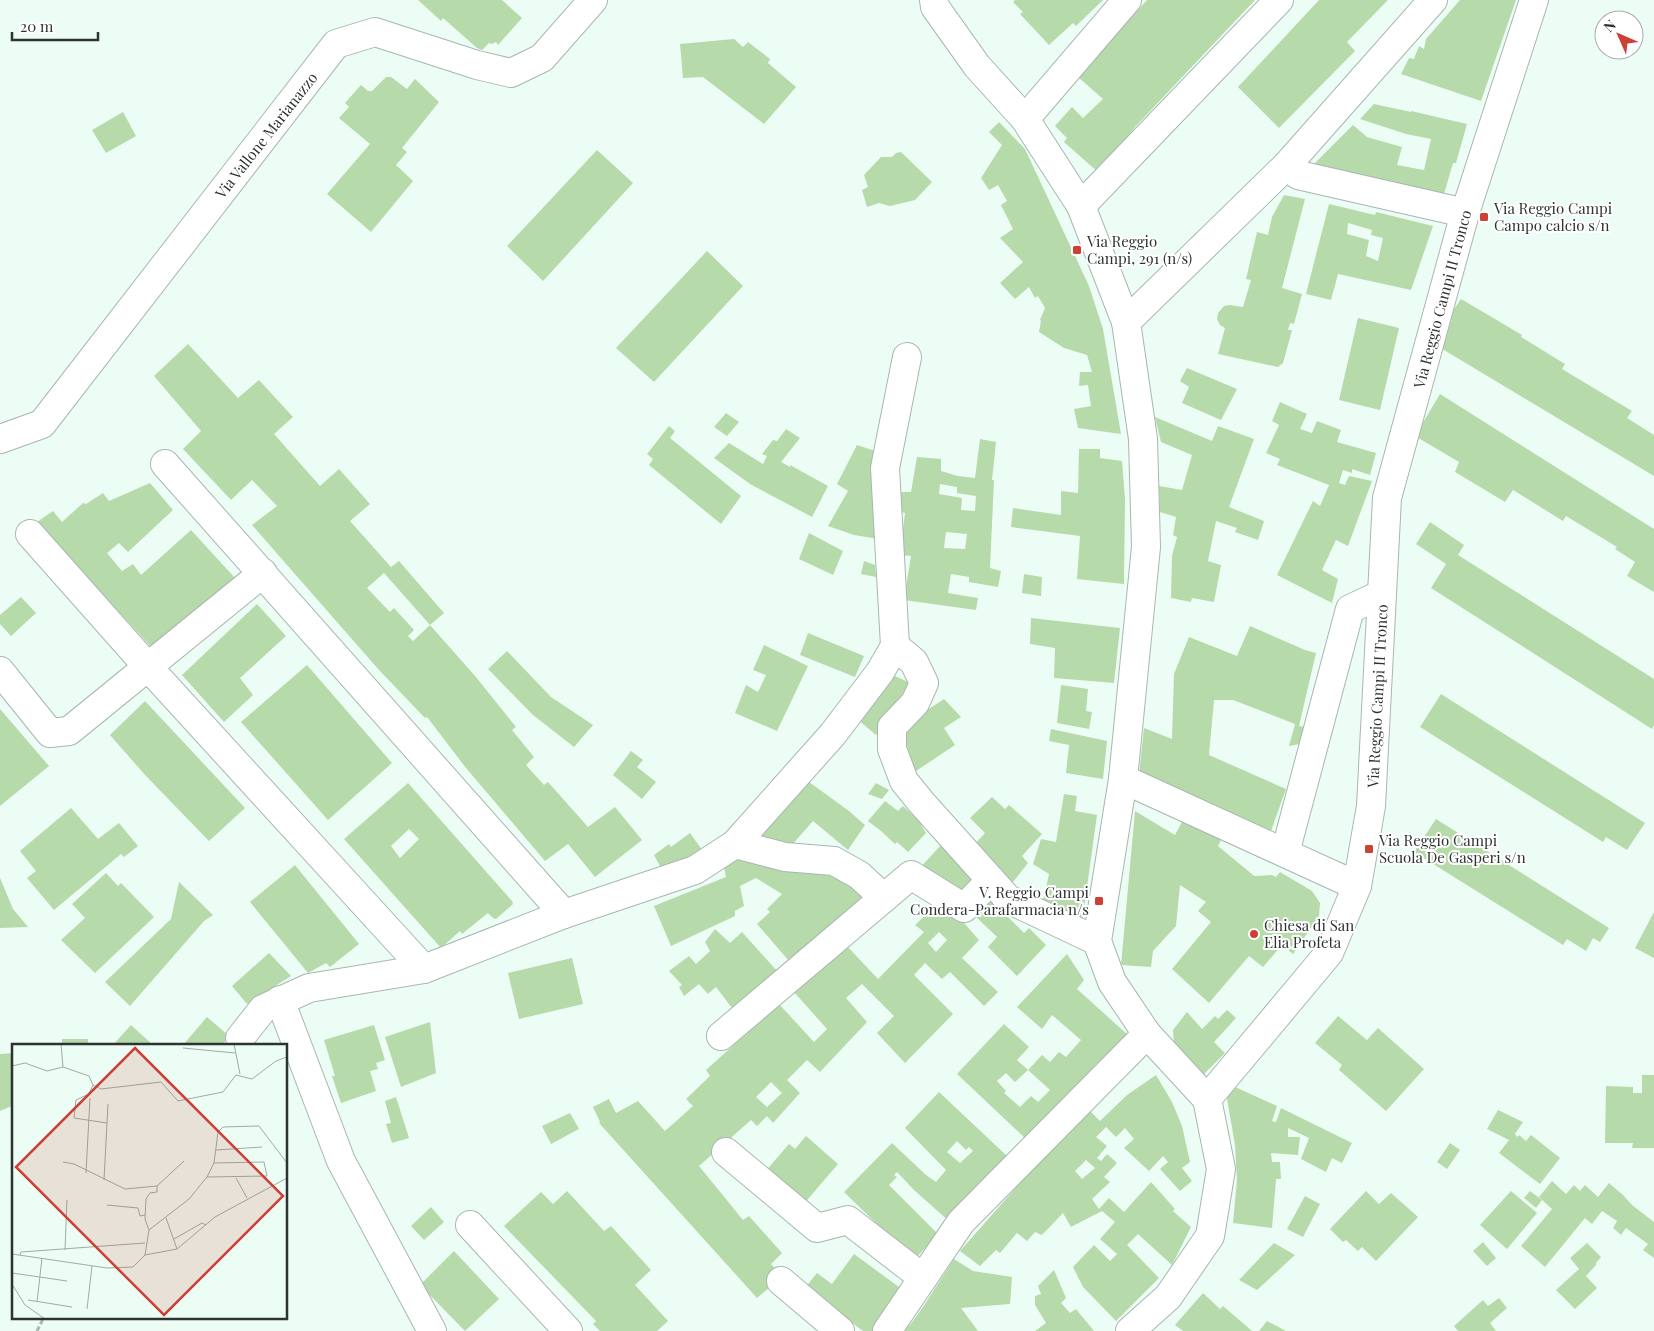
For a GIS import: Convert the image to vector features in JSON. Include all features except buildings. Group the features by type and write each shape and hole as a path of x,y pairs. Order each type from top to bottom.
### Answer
{"street":[{"name":"Via Vallone Marianazzo","path":"0,439 42,424 336,44 375,32 477,65 511,73 542,58 593,0"},
{"path":"934,0 935,8 977,66 1026,119 1081,206 1126,322 1143,439 1146,547 1123,779 1097,941 1112,982 1147,1034 1207,1099 1221,1169 1210,1236 1168,1297 1130,1331"},
{"path":"1026,119 1128,0"},
{"path":"1081,206 1279,0"},
{"path":"1126,322 1287,165 1433,0"},
{"name":"Via Reggio Campi II Tronco","path":"1207,1099 1329,953 1356,886 1371,806 1387,498 1466,213 1534,0"},
{"path":"1287,165 1298,175 1466,213"},
{"path":"240,1038 263,1009 309,988 424,969 564,914 695,870 735,844 833,734 880,672 895,646 885,468 907,357"},
{"path":"165,464 564,914"},
{"path":"30,534 148,667 424,969"},
{"path":"0,671 50,733 69,731 263,574"},
{"path":"1285,853 1350,609 1382,594"},
{"path":"895,646 914,662 924,683 915,703 892,727 892,749 904,781 1008,899 1097,941"},
{"path":"1123,779 1356,886"},
{"path":"735,844 785,857 834,862 859,874 884,898"},
{"path":"721,1036 912,875 964,908 991,880"},
{"path":"280,1000 341,1161 432,1331"},
{"path":"887,1331 961,1222 1147,1034"},
{"path":"726,1152 817,1228 848,1220 923,1278"},
{"path":"470,1225 568,1331"},
{"path":"781,1281 840,1331"}],"path":[{"path":"37,1331 44,1318"}],"place":[{"name":"Via Reggio Campi Campo calcio s/n","path":"1484,217"},
{"name":"Via Reggio Campi, 291 (n/s)","path":"1077,250"},
{"name":"Via Reggio Campi Scuola De Gasperi s/n","path":"1369,849"},
{"name":"V. Reggio Campi Condera-Parafarmacia n/s","path":"1099,901"},
{"name":"Chiesa di San Elia Profeta","path":"1254,934"}]}
